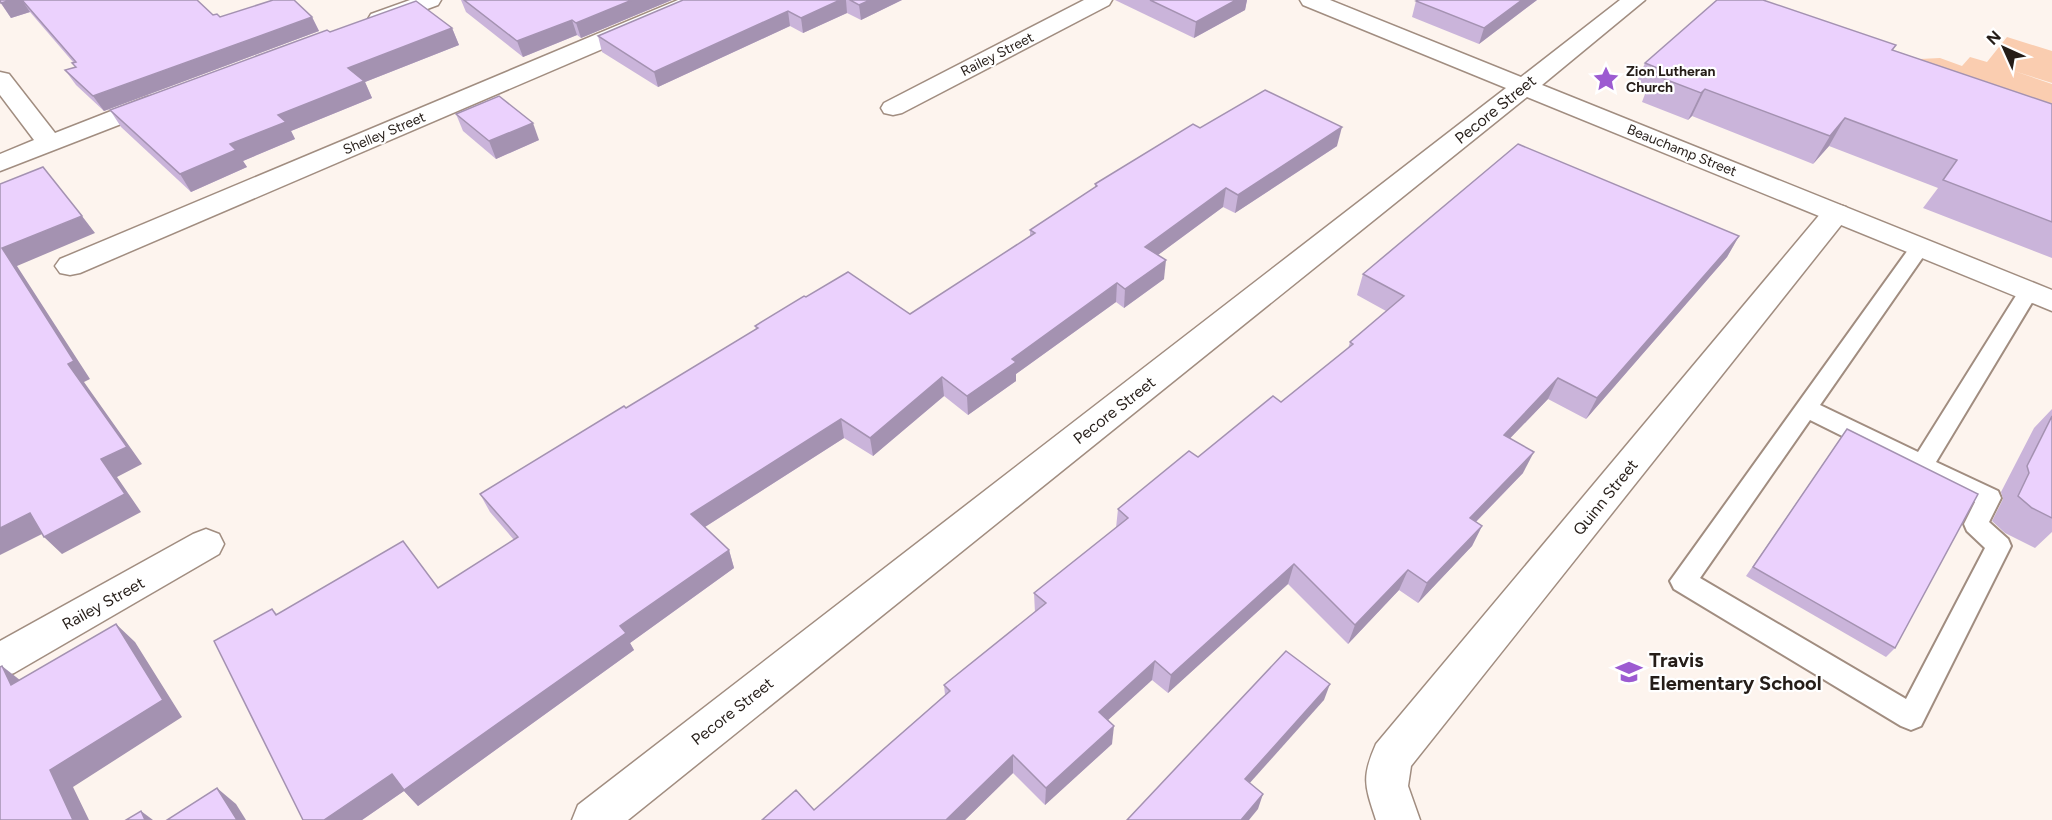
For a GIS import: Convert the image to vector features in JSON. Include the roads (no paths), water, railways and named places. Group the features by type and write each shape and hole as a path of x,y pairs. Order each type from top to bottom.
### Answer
{"street":[{"path":"353,29 430,0"},
{"name":"Shelley Street","path":"70,266 698,0"},
{"name":"Railey Street","path":"893,108 1101,0"},
{"name":"Beauchamp Street","path":"1311,0 2040,296"},
{"name":"Pecore Street","path":"594,820 1634,0"},
{"path":"0,79 49,142"},
{"path":"0,163 175,94"},
{"name":"Quinn Street","path":"1392,803 1391,758 1836,213"},
{"name":"Railey Street","path":"0,661 206,544"}],"lane":[{"path":"1806,408 1989,498 1976,524 1999,546 1911,717 1683,581 1920,247"},
{"path":"1922,465 2040,296"}],"place":[{"name":"Zion Lutheran Church","path":"1606,79"},
{"name":"Travis Elementary School","path":"1629,672"}]}
